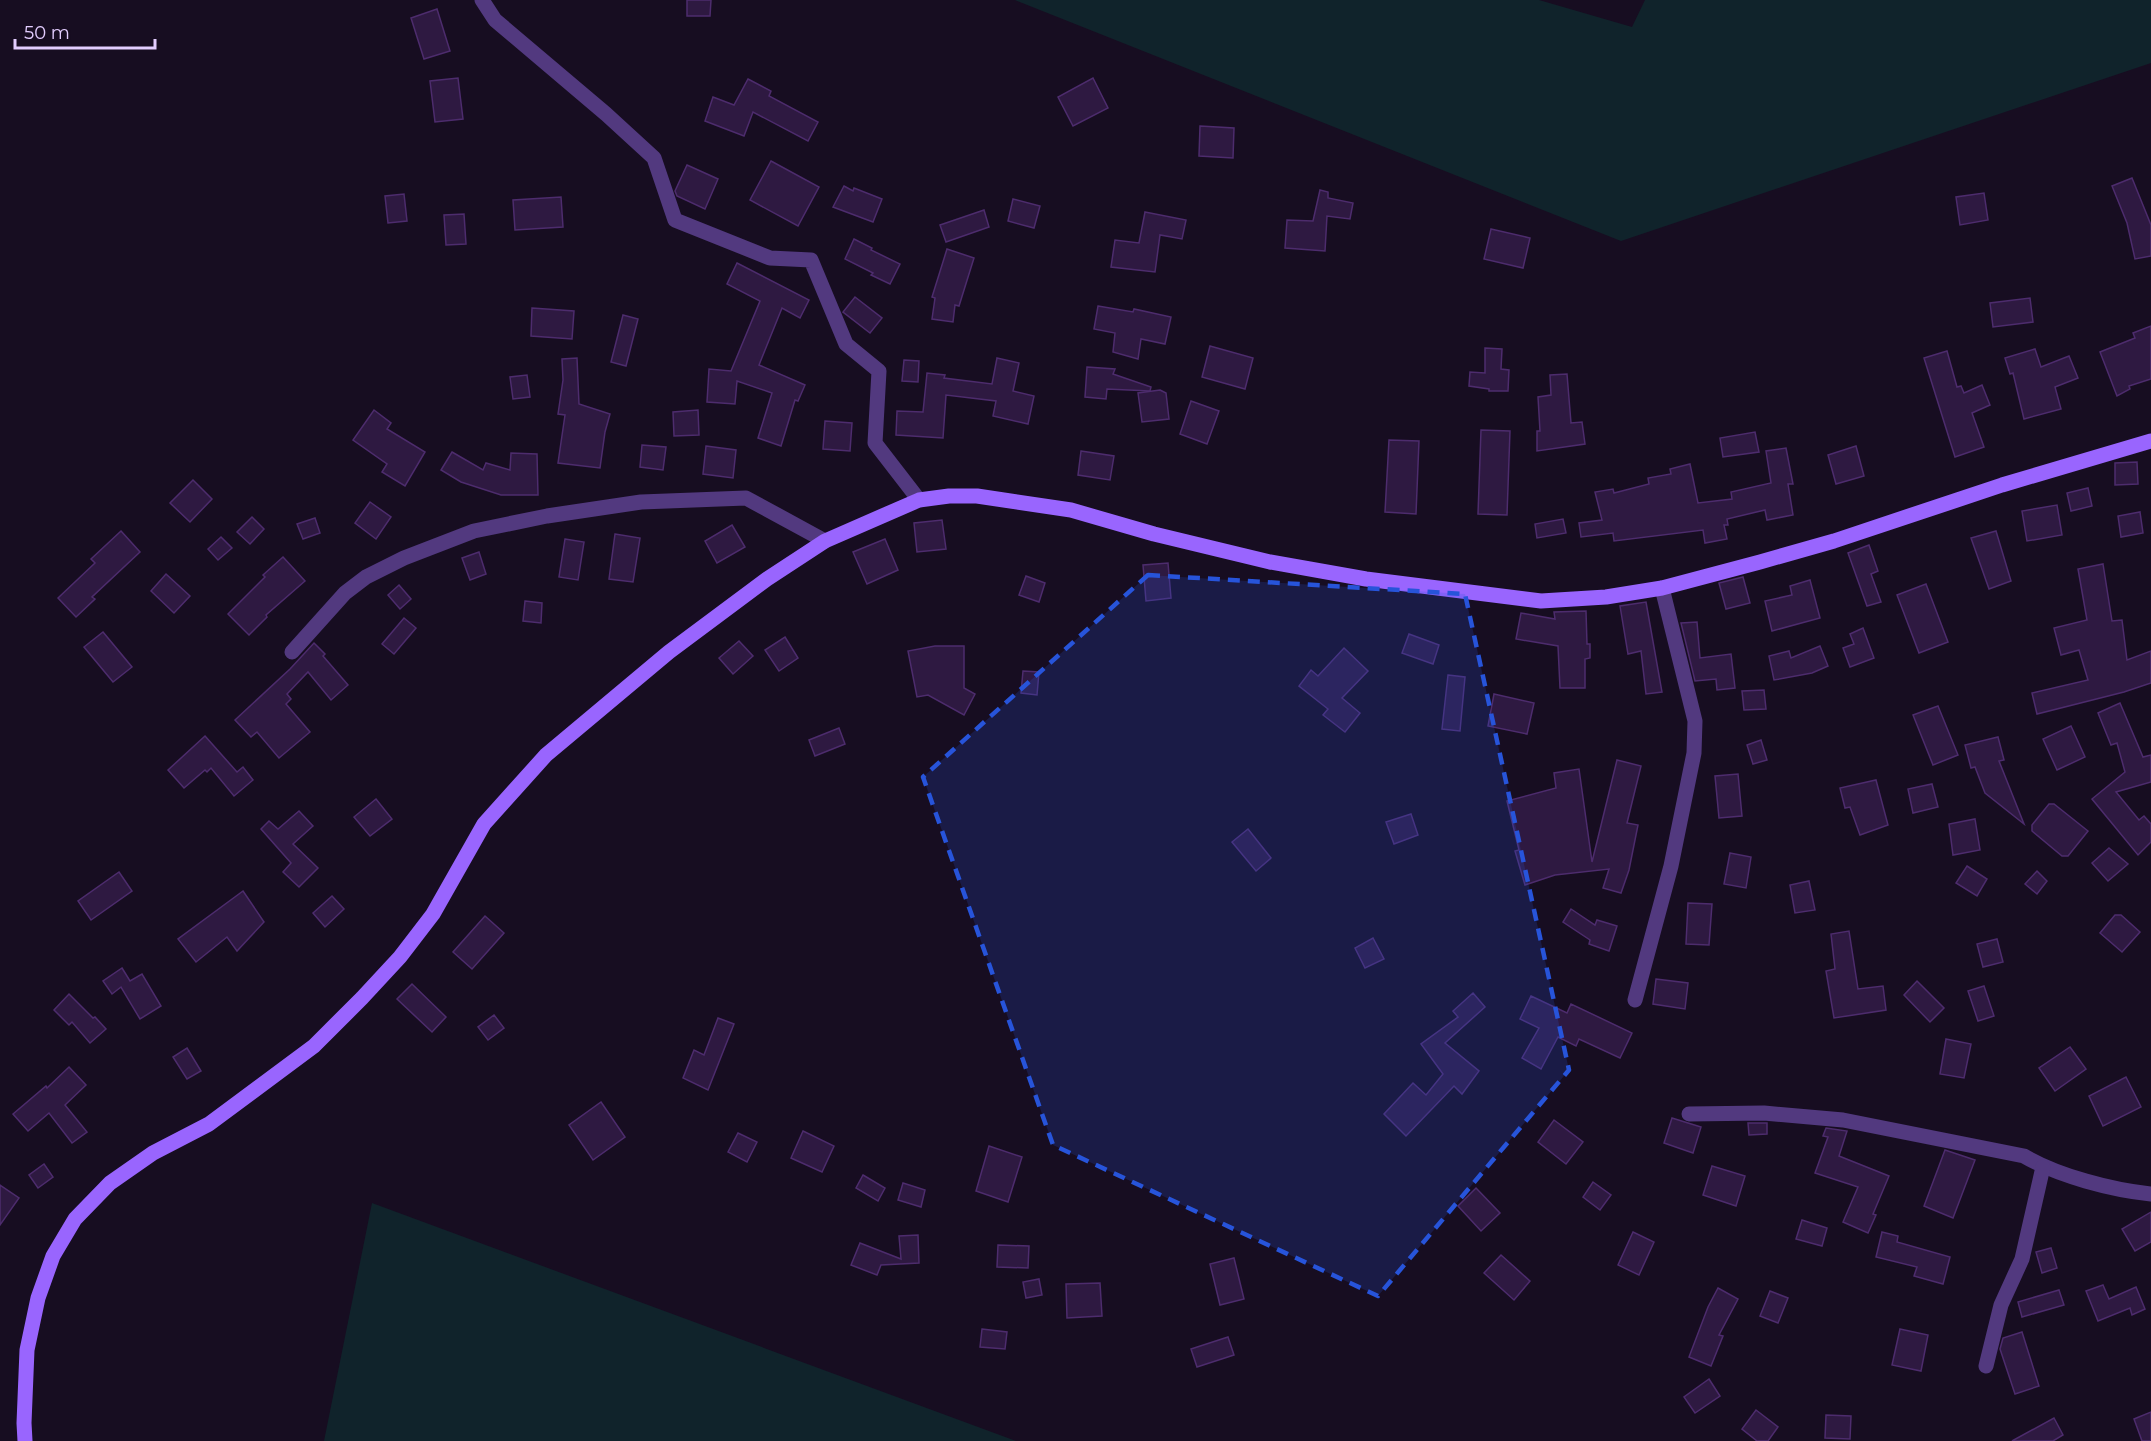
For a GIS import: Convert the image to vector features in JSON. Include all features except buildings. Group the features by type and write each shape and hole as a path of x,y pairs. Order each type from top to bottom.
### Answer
{"main road":[{"path":"25,1441 27,1350 38,1298 53,1256 75,1219 110,1183 153,1153 208,1124 314,1046 400,957 433,914 484,824 546,754 669,652 767,579 825,541 919,500 949,496 977,496 1071,510 1154,534 1270,562 1366,579 1541,601 1606,597 1662,588 1834,541 2002,485 2151,441"}],"street":[{"path":"482,0 495,20 654,158 675,220 770,258 810,260 846,344 879,371 875,443 919,500"},
{"path":"292,652 345,593 366,577 404,558 474,531 547,516 641,502 746,498 825,541"},
{"path":"1635,1000 1671,866 1694,753 1695,721 1662,588"},
{"path":"1689,1114 1764,1113 1843,1120 2024,1156 2043,1167 2127,1191 2151,1194"},
{"path":"1986,1366 2001,1305 2022,1259 2043,1167"}],"highlighted area":[{"path":"1148,575 1465,594 1569,1070 1378,1296 1053,1145 923,777"}],"shaded area":[{"path":"1015,0 1539,0 1632,27 1645,0 2151,0 2151,63 1621,241"},
{"path":"372,1203 1016,1441 324,1441"}]}
